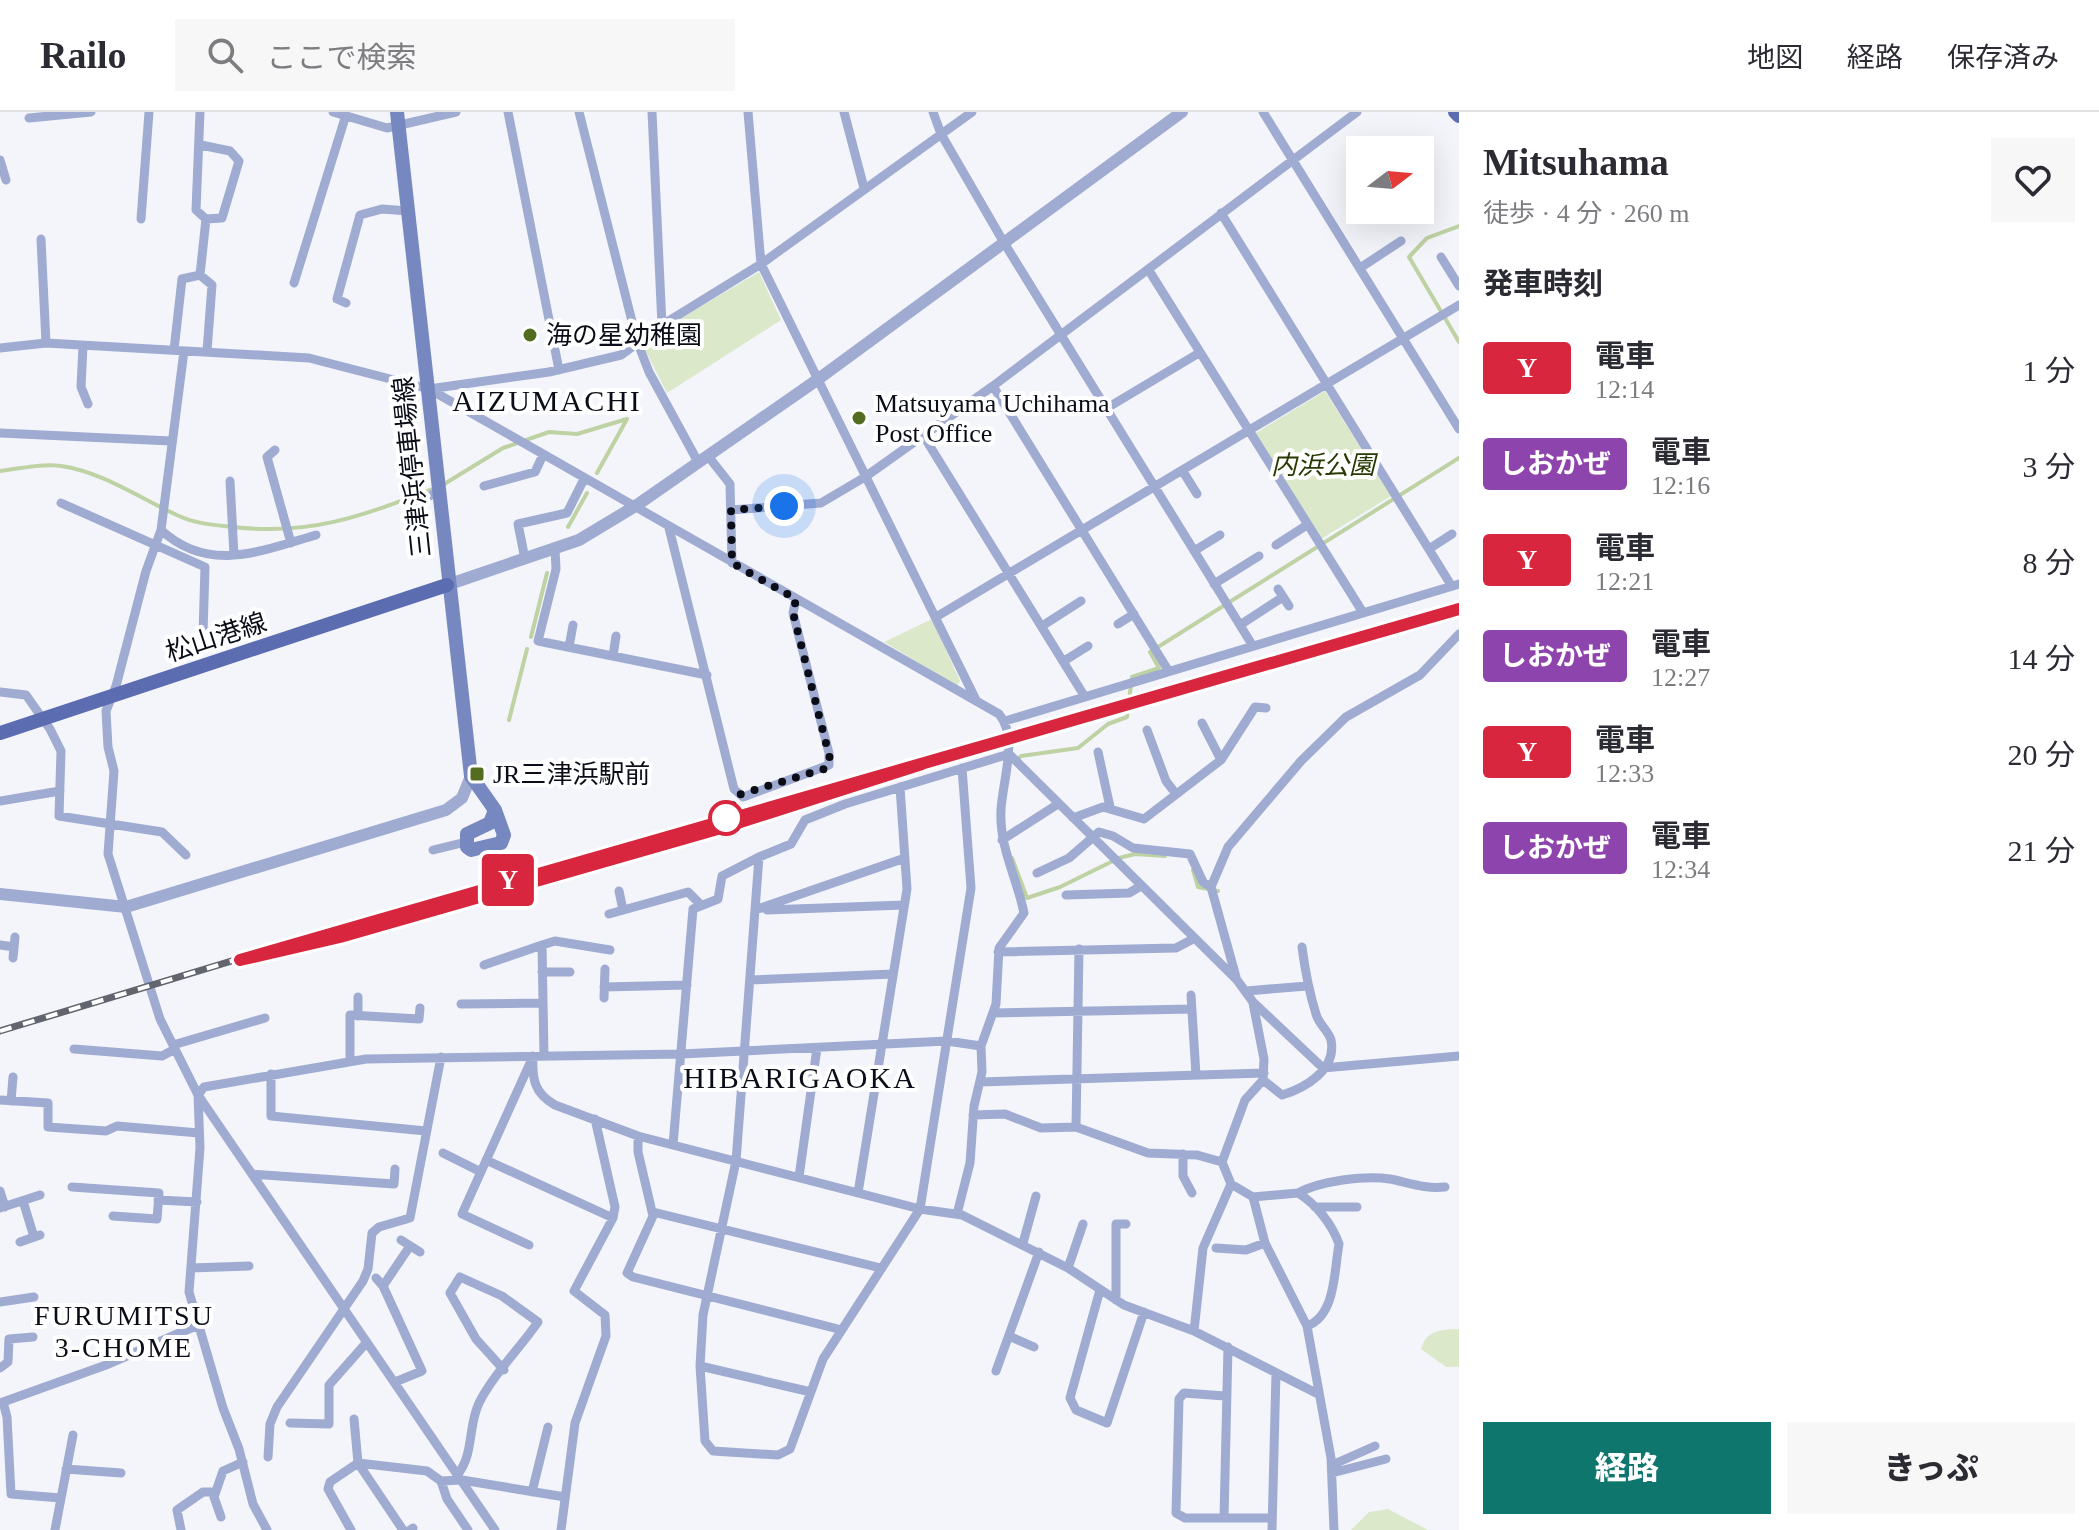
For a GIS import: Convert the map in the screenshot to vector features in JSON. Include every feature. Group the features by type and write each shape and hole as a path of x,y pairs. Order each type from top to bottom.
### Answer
{"main road":[{"name":"三津浜停車場線","path":"397,112 429,389 447,585 471,776 495,810"},
{"name":"松山港線","path":"0,733 447,585"},
{"path":"495,810 504,835 501,843 471,850 466,842 467,834 493,821 495,810"}],"street":[{"path":"141,219 149,112"},
{"path":"200,112 196,210 206,219 222,218 239,161 230,151 201,145"},
{"path":"333,112 387,128 399,128 456,112"},
{"path":"508,112 559,370"},
{"path":"579,112 637,341 649,372 703,459 730,484 732,563"},
{"path":"652,112 662,325"},
{"path":"748,112 761,264 976,700"},
{"path":"844,112 864,188"},
{"path":"933,112 941,134 1003,241 1251,643"},
{"path":"429,389 559,370 621,355 637,341 761,264 972,112"},
{"path":"447,585 555,549 600,529 817,380 1167,116 1182,112"},
{"path":"1263,112 1459,429"},
{"path":"731,510 821,503 865,477 993,386 1357,112"},
{"path":"42,128 34,118 94,116"},
{"path":"294,283 345,118"},
{"path":"0,160 6,180"},
{"path":"346,303 337,299 360,215 382,209 408,211"},
{"path":"1005,721 1251,643 1455,584 1429,549 1221,213"},
{"path":"200,275 206,219"},
{"path":"41,239 46,343"},
{"path":"1360,268 1401,241"},
{"path":"1441,257 1459,286"},
{"path":"1148,269 1362,611"},
{"path":"200,275 182,279 179,350 161,530 146,571 113,696 106,711 108,747 114,771 108,854 160,1019 198,1095 495,1530"},
{"path":"200,275 212,285 207,351"},
{"path":"936,617 1459,305"},
{"path":"0,348 46,343 309,358 429,389 976,700 1005,721 1009,754 1000,814 1002,840 1024,913 998,952 993,1013 981,1046 970,1163 957,1214"},
{"path":"83,346 81,387 88,404"},
{"path":"1107,408 1199,353"},
{"path":"993,386 1168,670"},
{"path":"0,433 171,441"},
{"path":"923,435 1085,697"},
{"path":"275,450 267,457 291,543"},
{"path":"484,486 535,472 543,455"},
{"path":"1182,470 1197,494"},
{"path":"525,559 518,524 567,513 584,479"},
{"path":"230,481 234,555"},
{"path":"411,507 438,487"},
{"path":"61,503 157,543 191,564 205,567 203,634"},
{"path":"1276,545 1307,525"},
{"path":"669,528 738,795 829,765 829,753 793,613 796,599"},
{"path":"161,530 198,555 234,555 316,535"},
{"path":"1429,549 1452,534"},
{"path":"1194,551 1220,535"},
{"path":"555,549 556,569 538,641 707,675"},
{"path":"1214,584 1259,556"},
{"path":"1240,625 1284,597"},
{"path":"1042,626 1081,601"},
{"path":"1118,624 1134,614"},
{"path":"569,647 573,625"},
{"path":"1237,980 1211,887 1228,847 1301,761 1346,717 1420,675 1459,634"},
{"path":"613,656 616,636"},
{"path":"1064,661 1088,646"},
{"path":"0,692 26,695 61,751 59,816 162,832 186,855"},
{"path":"1073,818 1110,807 1144,819 1221,760 1255,707 1266,708"},
{"path":"1202,723 1221,760"},
{"path":"1147,730 1166,781 1176,794"},
{"path":"1098,752 1110,807"},
{"path":"673,1145 693,909 718,899 722,876 791,844 805,820 1009,754"},
{"path":"1009,754 1237,980 1253,1002 1323,1068 1459,1056"},
{"path":"759,857 736,1161 707,1295 700,1366 705,1441 713,1451 785,1454 790,1449 823,1359 920,1209 971,888 962,768"},
{"path":"0,894 126,907 446,810 462,798 471,776"},
{"path":"858,1193 904,905 905,858 900,787"},
{"path":"0,801 60,791"},
{"path":"1002,840 1058,804"},
{"path":"1037,873 1069,858 1092,837 1106,832 1133,848 1190,854 1203,882 1211,887"},
{"path":"433,850 466,842"},
{"path":"755,910 905,858"},
{"path":"1066,895 1129,893 1141,886"},
{"path":"619,891 623,910"},
{"path":"609,914 688,892 700,904"},
{"path":"755,910 904,905"},
{"path":"998,952 1176,948 1193,939"},
{"path":"484,965 555,941 610,950"},
{"path":"0,945 15,942 13,958"},
{"path":"542,945 544,1056"},
{"path":"1253,1002 1264,1076 1282,1095 1304,1087 1323,1068 1331,1051 1331,1041 1320,1027 1307,986 1302,947"},
{"path":"1076,1127 1079,949"},
{"path":"605,969 604,993 687,985"},
{"path":"542,972 570,972"},
{"path":"750,980 893,974"},
{"path":"1246,991 1307,986"},
{"path":"1191,995 1196,1075"},
{"path":"358,997 358,1016"},
{"path":"461,1004 543,1003"},
{"path":"350,1061 350,1015 419,1019 420,1008"},
{"path":"993,1013 1192,1009"},
{"path":"74,1049 162,1056 174,1047 265,1018"},
{"path":"198,1095 213,1083 350,1061 681,1054 947,1041 981,1046"},
{"path":"799,1177 817,1048"},
{"path":"533,1056 533,1082 544,1098 638,1136 920,1209 957,1214 1023,1243 1116,1300 1194,1331 1316,1393"},
{"path":"529,1245 521,1235 462,1214 533,1056"},
{"path":"268,1457 270,1424 277,1407 368,1269 372,1233 379,1227 410,1218 441,1057"},
{"path":"271,1074 271,1116 426,1131"},
{"path":"980,1082 1196,1075 1264,1076"},
{"path":"1264,1076 1245,1100 1222,1162 1231,1184 1253,1197 1298,1193 1317,1186 1372,1179 1445,1187"},
{"path":"11,1101 13,1077"},
{"path":"198,1095 197,1202 189,1292 243,1462 253,1504 267,1530"},
{"path":"0,1100 48,1103 48,1127 106,1131 117,1126 199,1133"},
{"path":"973,1115 1005,1114 1041,1128 1076,1127 1148,1153 1183,1154 1222,1162"},
{"path":"561,1530 575,1423 606,1336 607,1324 601,1310 574,1291 613,1218 613,1194 595,1119"},
{"path":"638,1136 638,1152 653,1212 627,1273 842,1330"},
{"path":"443,1153 481,1172"},
{"path":"1183,1154 1183,1176 1192,1193"},
{"path":"486,1160 613,1218"},
{"path":"252,1174 394,1184 395,1169"},
{"path":"1194,1331 1203,1248 1231,1184"},
{"path":"72,1187 159,1193 157,1219 113,1216"},
{"path":"0,1191 2,1208 40,1195"},
{"path":"1298,1193 1315,1207 1339,1244 1328,1308 1318,1322 1307,1326"},
{"path":"1023,1243 1036,1196"},
{"path":"1253,1197 1265,1243 1307,1326 1316,1393 1332,1469 1334,1530"},
{"path":"158,1200 197,1202"},
{"path":"20,1242 37,1236 23,1201"},
{"path":"1315,1207 1357,1207"},
{"path":"653,1212 881,1268"},
{"path":"1068,1268 1083,1224"},
{"path":"1116,1300 1116,1224 1126,1224"},
{"path":"395,1382 422,1371 380,1282 405,1243 420,1252"},
{"path":"1216,1248 1246,1250 1265,1243"},
{"path":"996,1371 1039,1252"},
{"path":"191,1268 249,1266"},
{"path":"460,1477 480,1402 504,1370 538,1322 502,1296 460,1277 450,1293 476,1339 504,1370"},
{"path":"1100,1290 1070,1398 1076,1410 1107,1423 1144,1312"},
{"path":"0,1302 34,1297"},
{"path":"61,1498 11,1494 5,1476 7,1417 1,1402 106,1365 198,1325"},
{"path":"1009,1336 1034,1347"},
{"path":"0,1368 8,1362 9,1339 33,1337"},
{"path":"290,1423 329,1424 329,1385 367,1342"},
{"path":"1224,1518 1228,1347"},
{"path":"700,1366 811,1392"},
{"path":"1272,1530 1276,1373"},
{"path":"1225,1396 1184,1393 1179,1399 1175,1507 1179,1518 1272,1518"},
{"path":"354,1419 358,1463 409,1529"},
{"path":"532,1492 548,1427"},
{"path":"55,1530 73,1435"},
{"path":"1332,1469 1375,1446"},
{"path":"1332,1469 1386,1459"},
{"path":"221,1517 215,1492 223,1471 243,1462"},
{"path":"351,1530 328,1489 330,1482 358,1463 427,1471 441,1481 447,1499 468,1530"},
{"path":"66,1469 121,1473"},
{"path":"441,1481 460,1477 565,1497"},
{"path":"181,1530 177,1510 203,1492 215,1492"}],"green space":[{"path":"759,272 781,320 667,393 641,342"},
{"name":"内浜公園","path":"1325,391 1391,496 1321,539 1254,434"},
{"path":"932,619 960,681 957,686 884,642"},
{"path":"1459,1329 1459,1367 1446,1367 1421,1349 1431,1334"},
{"path":"1388,1509 1428,1530 1351,1530 1369,1512"}],"waterway":[{"path":"1459,226 1427,238 1409,257 1459,342"},
{"path":"597,473 627,419"},
{"path":"441,486 503,448 549,432 577,434 627,419"},
{"path":"1016,761 1021,756 1078,748 1108,724 1127,717 1132,677 1159,668 1150,652 1459,458"},
{"path":"0,471 46,465 77,469 107,480 185,519 212,525 261,529 287,529 335,522 433,489"},
{"path":"568,527 587,493"},
{"path":"531,637 547,573"},
{"path":"509,720 527,649"},
{"path":"1012,858 1027,898 1060,887 1119,858 1135,854 1165,856"},
{"path":"1193,870 1198,887 1218,891"}],"railway":[{"path":"0,1031 334,930 852,781 1007,742 1459,609"}],"train":[{"name":"Y","path":"922,764 728,826 340,937 240,960 334,930 829,788 1007,742 1459,609"}],"place":[{"name":"海の星幼稚園","path":"530,335"},
{"name":"Matsuyama Uchihama Post Office","path":"859,418"},
{"name":"JR三津浜駅前","path":"477,774"}],"district":[{"name":"AIZUMACHI","path":"547,401"},
{"name":"HIBARIGAOKA","path":"800,1078"},
{"name":"FURUMITSU 3-CHOME","path":"124,1331"}],"route":[{"path":"726,818 738,795 743,797 829,765 829,753 793,613 796,599 732,563 731,510 784,506"}]}
